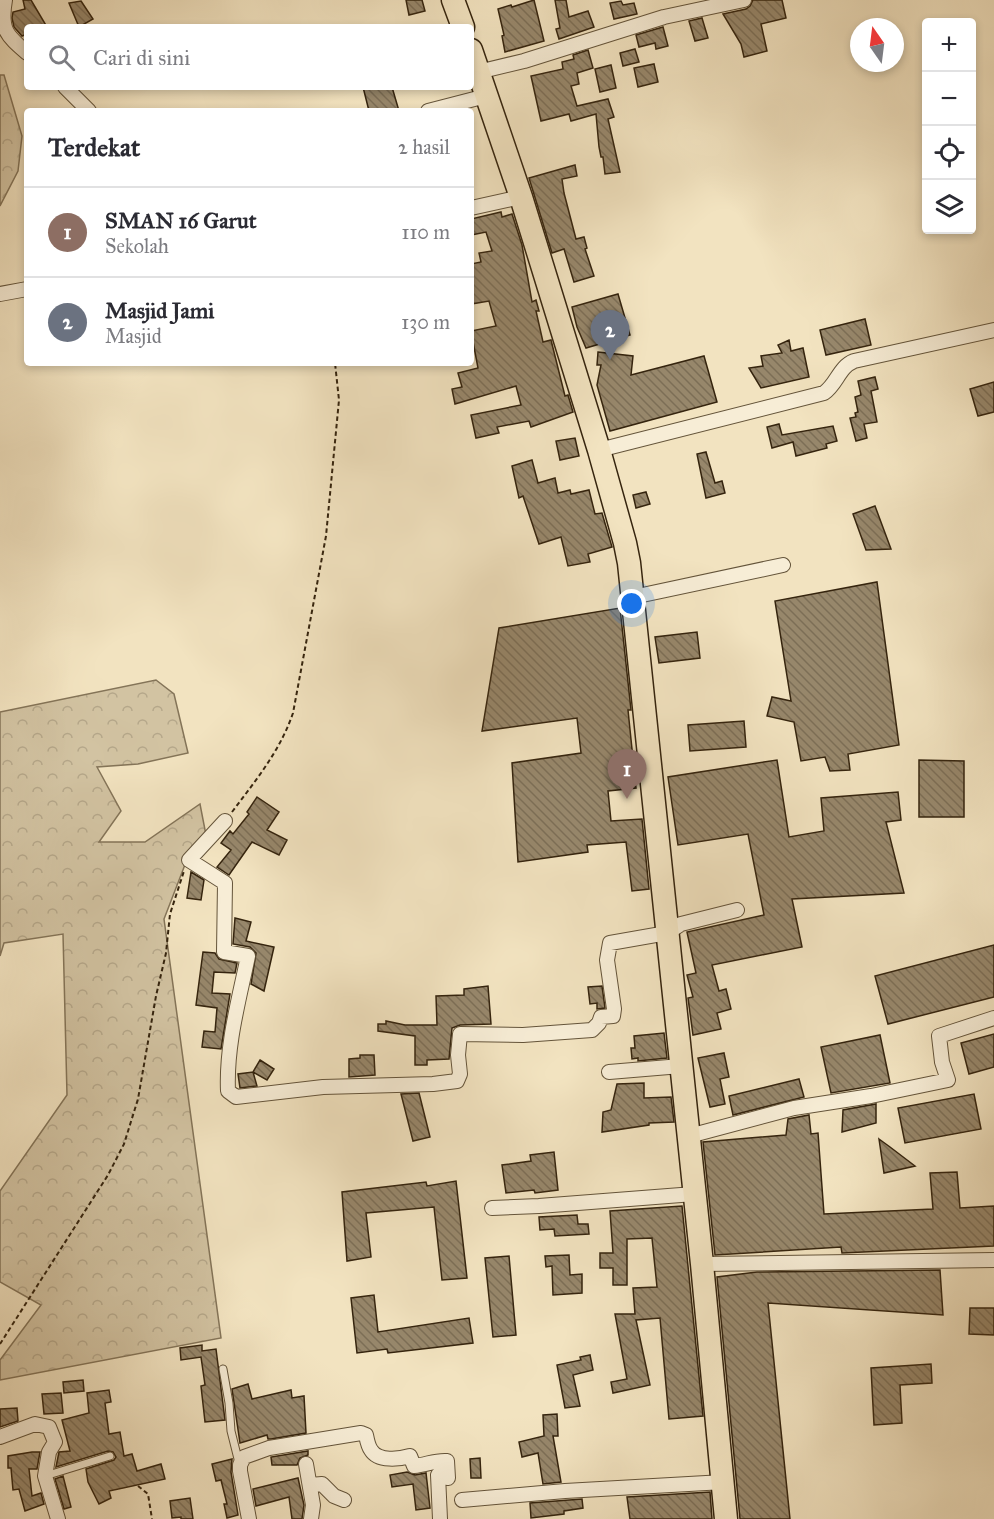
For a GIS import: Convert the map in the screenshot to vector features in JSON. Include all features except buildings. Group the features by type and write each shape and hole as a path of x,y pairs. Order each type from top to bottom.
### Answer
{"main road":[{"path":"453,0 462,24"},
{"path":"474,59 521,197 599,450 625,543 633,597 642,708 689,1136 726,1519"}],"street":[{"path":"5,0 2,20 5,31 24,50"},
{"path":"478,72 524,61 664,17 744,0"},
{"path":"68,90 86,108"},
{"path":"440,108 486,96"},
{"path":"474,207 521,197"},
{"path":"0,294 24,290"},
{"path":"599,450 824,393 831,388 845,366 854,361 994,330"},
{"path":"633,597 783,565"},
{"path":"225,821 189,860 225,883 225,952 248,956 232,1031 227,1068 228,1090 236,1097 323,1087 457,1082 460,1074 458,1055 460,1034 523,1035 592,1030 601,1017 613,1016 607,960 610,944 667,933 681,924 737,910"},
{"path":"689,1136 794,1108 871,1096 948,1080 942,1062 939,1036 994,1018"},
{"path":"609,1072 681,1066"},
{"path":"492,1208 694,1194"},
{"path":"702,1264 994,1260"},
{"path":"0,1437 35,1424 50,1427 55,1442 49,1452 45,1476 58,1519"},
{"path":"249,1519 240,1465 244,1457 269,1448 361,1433 366,1436 372,1452 377,1455 397,1460 410,1456 414,1466 426,1465 435,1460 447,1461 448,1478 438,1475 440,1519"},
{"path":"306,1464 313,1505 311,1519"},
{"path":"462,1500 565,1491 724,1482"},
{"path":"310,1485 322,1484 334,1496 344,1500"}],"lane":[{"path":"223,1369 231,1431 240,1465"},
{"path":"45,1476 110,1456"}],"path":[{"path":"225,821 273,757 285,736 293,713 326,536 339,400 335,366"},
{"path":"0,1344 108,1175 124,1144 138,1098 166,953 170,914 189,860"},
{"path":"138,1486 148,1494 152,1519"}],"green space":[{"path":"0,75 4,75 22,136 18,171 0,206"},
{"path":"156,680 174,694 188,753 138,764 97,767 121,811 99,842 145,842 200,804 206,835 186,862 164,919 221,1338 0,1380 0,1360 41,1305 0,1282 0,1191 67,1095 63,934 4,943 0,956 0,712"}],"place":[{"name":"Masjid Jami","path":"610,360"},
{"name":"SMAN 16 Garut","path":"627,799"}]}
